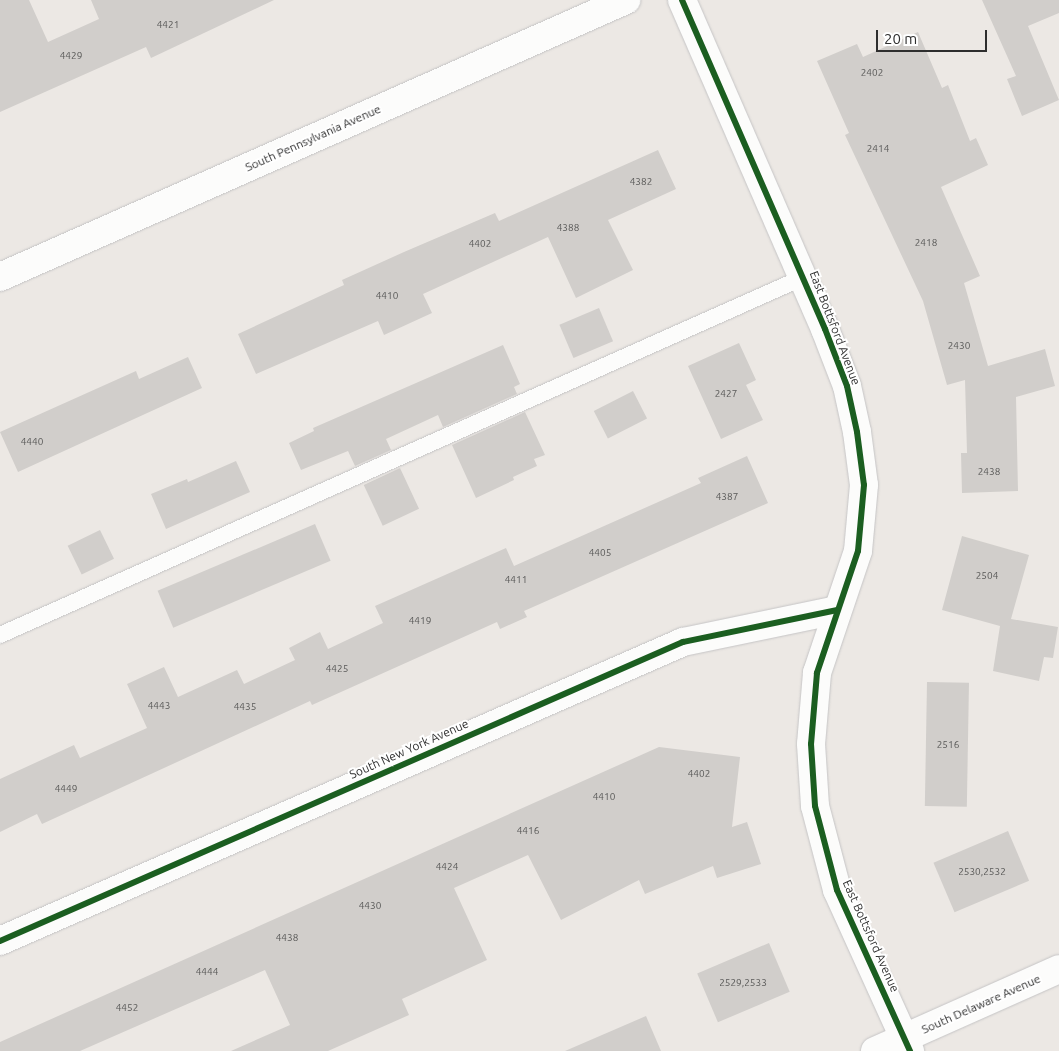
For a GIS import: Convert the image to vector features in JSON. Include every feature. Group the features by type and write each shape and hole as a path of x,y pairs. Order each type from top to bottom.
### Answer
{"street":[{"name":"South Pennsylvania Avenue","path":"0,276 626,0"},
{"name":"East Bottsford Avenue","path":"682,0 804,277 847,386 864,485 858,551 817,674 811,744 815,806 837,890 908,1045"},
{"name":"South New York Avenue","path":"0,941 683,642 837,610"},
{"name":"South Delaware Avenue","path":"875,1051 908,1045 1059,969"}],"lane":[{"path":"0,635 804,277"}],"building":[{"path":"0,0 29,0 48,42 99,19 91,0 274,0 151,58 146,47 0,112"},
{"path":"982,0 1059,0 1059,13 1028,26 1059,100 1022,116 1007,79 1016,76"},
{"path":"918,32 942,88 948,85 970,141 976,138 988,165 941,187 980,276 964,283 988,366 1045,349 1055,386 1016,397 1018,491 962,493 961,453 967,453 965,380 947,385 923,301 845,135 849,133 817,61 857,44 863,57"},
{"path":"658,150 676,189 608,220 633,270 576,298 548,237 423,294 432,313 384,335 378,321 256,374 238,334 344,285 342,280 404,252 495,213 499,221"},
{"path":"599,308 613,341 573,358 559,325"},
{"path":"739,343 756,380 746,385 763,420 721,439 688,366"},
{"path":"503,345 520,384 514,387 517,394 443,427 438,415 386,439 391,450 355,466 348,451 301,470 289,443 314,431 313,428"},
{"path":"188,357 202,388 18,472 0,432 136,371 139,379"},
{"path":"633,391 647,419 608,439 594,411"},
{"path":"525,412 545,455 534,459 537,466 513,477 514,480 476,498 452,445"},
{"path":"747,456 768,503 524,611 527,617 500,629 497,622 312,705 310,701 42,824 37,814 0,832 0,779 74,745 80,758 147,728 127,684 164,667 178,697 237,670 244,684 295,660 289,648 320,632 328,649 383,623 375,606 506,548 514,566 701,483 698,478"},
{"path":"236,461 250,492 166,529 151,494 187,479 188,482"},
{"path":"400,468 419,509 383,526 364,485"},
{"path":"315,524 331,561 173,628 158,591"},
{"path":"100,530 114,559 82,575 68,546"},
{"path":"962,536 1029,555 1011,619 1058,627 1053,658 1044,657 1039,681 993,671 1000,626 942,610"},
{"path":"927,682 969,683 967,807 925,806"},
{"path":"659,747 740,757 732,827 747,822 761,864 717,878 713,866 645,894 639,880 561,920 528,855 454,888 487,960 402,999 409,1015 328,1051 231,1051 290,1025 265,970 80,1051 0,1051 0,1042"},
{"path":"1008,831 1029,881 955,912 933,863"},
{"path":"769,943 790,992 718,1022 697,973"},
{"path":"646,1016 661,1051 565,1051"}],"cycle path":[{"path":"682,0 825,329 847,386 857,432 864,485 858,551 817,673 811,744 815,806 837,890 910,1051"},
{"path":"0,941 683,642 837,610"}]}
